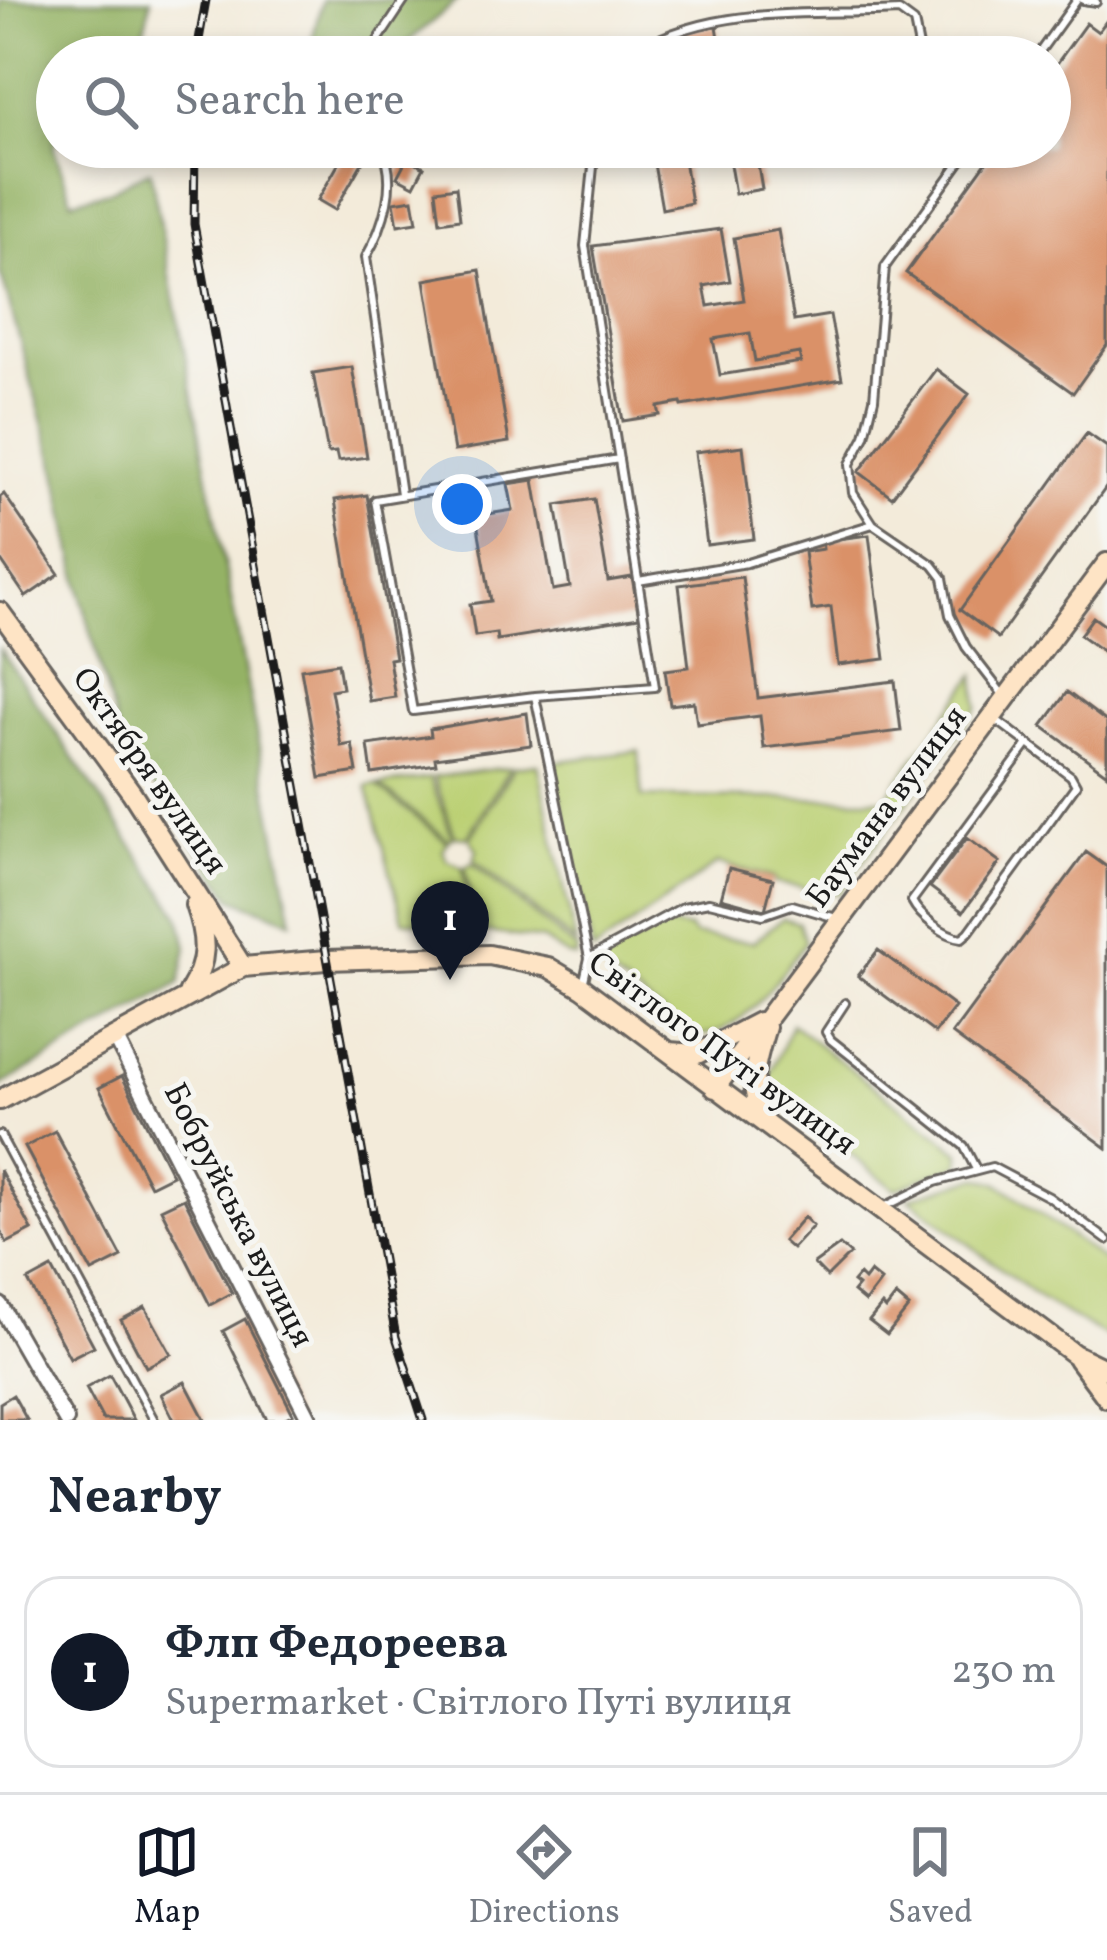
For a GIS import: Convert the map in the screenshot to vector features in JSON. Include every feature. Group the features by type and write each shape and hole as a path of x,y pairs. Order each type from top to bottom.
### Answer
{"main road":[{"name":"Баумана вулиця","path":"715,1088 1107,563"},
{"name":"Октября вулиця","path":"0,612 6,633 132,793 243,968"},
{"path":"186,878 206,947 202,972 188,994"},
{"name":"Світлого Путі вулиця","path":"0,1100 243,968 489,955 548,967 583,988 1074,1354 1107,1370"},
{"path":"668,1052 697,1054 769,1017"},
{"path":"766,1126 753,1100 753,1070 769,1017"},
{"path":"1074,1354 1107,1398"}],"street":[{"name":"Бобруйська вулиця","path":"115,1037 310,1420"},
{"path":"0,1305 66,1420"}],"lane":[{"path":"381,36 405,0"},
{"path":"1052,36 1080,0 1096,2"},
{"path":"666,36 706,21 899,11 914,22 917,36"},
{"path":"390,168 378,236 366,257 401,495"},
{"path":"593,168 585,246 619,459 655,687 413,711 376,500 619,459"},
{"path":"956,168 885,267 874,399 865,436 850,464 853,493 873,524 933,565 944,578 950,615 966,647 1006,699"},
{"path":"638,580 747,563 873,524"},
{"path":"535,696 589,958 583,988"},
{"path":"992,717 1028,744 1070,776 1076,785 969,932 962,938 952,937 916,910 912,901 1028,744"},
{"path":"589,958 683,907 709,902 763,915 792,905 842,920"},
{"path":"845,1003 826,1032 831,1040 964,1146 977,1171"},
{"path":"0,1135 154,1420"},
{"path":"880,1209 935,1182 992,1167 1049,1197 1107,1240"}],"green space":[{"path":"0,0 151,0 143,36 36,36 36,168 61,168 72,201 107,192 150,170 292,921 232,898 120,738 83,603 57,472 0,271"},
{"path":"322,0 458,0 415,36 313,36"},
{"path":"0,649 180,916 187,947 180,983 0,1086"},
{"path":"975,675 978,707 839,894 775,883 775,878 718,863 593,952 553,762 639,751 642,797 885,799"},
{"path":"538,764 576,944 474,860 477,850 470,839 514,767"},
{"path":"510,767 467,837 455,836 434,777"},
{"path":"430,778 452,837 449,840 379,785"},
{"path":"376,785 447,842 443,851 447,860 462,867 473,930 403,920 367,786"},
{"path":"472,863 577,950 576,957 543,940 478,931 465,867"},
{"path":"783,918 799,923 805,942 759,1002 713,1033 695,1036 600,967 608,954 668,925 690,929 694,935 753,942"},
{"path":"792,1024 960,1152 960,1164 895,1189 777,1098 768,1079"},
{"path":"978,1177 1000,1184 1107,1263 1107,1337 1043,1301 909,1198"}],"building":[{"path":"1107,20 1107,345 1073,393 906,273 982,168 1071,168 1071,44 1086,23 1098,32"},
{"path":"717,26 719,36 679,36 678,32"},
{"path":"336,168 359,168 335,210 318,200"},
{"path":"402,168 423,168 414,186 397,177"},
{"path":"655,168 685,168 691,203 662,209"},
{"path":"731,168 758,168 762,189 735,194"},
{"path":"456,187 460,219 440,222 436,190"},
{"path":"413,199 417,222 398,225 394,202"},
{"path":"721,229 730,281 704,286 708,306 744,300 734,238 778,230 794,321 830,315 842,379 658,407 660,415 623,421 593,246","holes":["750,333 755,361 799,353 801,362 720,375 713,339"]},
{"path":"480,270 509,442 454,451 425,280"},
{"path":"352,367 367,457 338,461 336,452 328,453 313,373"},
{"path":"936,369 969,394 892,497 859,472"},
{"path":"1087,433 1107,447 1107,486 998,638 960,610"},
{"path":"743,446 754,539 707,545 695,452"},
{"path":"534,480 553,590 570,587 556,505 594,499 608,581 632,577 639,617 497,640 496,633 475,636 470,604 491,601 476,516 513,510 508,484"},
{"path":"4,494 59,574 26,597 0,559 0,497"},
{"path":"367,495 395,658 389,659 395,697 369,701 335,500"},
{"path":"869,535 885,659 838,665 831,607 812,610 804,552 823,549 822,541"},
{"path":"742,577 758,698 895,681 901,731 764,748 760,716 697,724 694,702 670,705 665,670 689,667 679,585"},
{"path":"1093,617 1107,627 1107,654 1080,635"},
{"path":"338,663 342,688 331,690 341,746 352,744 357,772 320,778 301,669"},
{"path":"1067,692 1107,722 1107,774 1042,726"},
{"path":"527,713 531,745 435,758 436,764 372,774 368,745 431,736 430,729"},
{"path":"967,838 1000,862 963,912 930,887"},
{"path":"1086,852 1107,867 1107,1148 952,1034"},
{"path":"729,868 773,879 765,910 721,898"},
{"path":"878,950 955,1007 935,1033 858,976"},
{"path":"122,1076 172,1175 150,1186 99,1088"},
{"path":"55,1131 122,1257 92,1272 25,1147"},
{"path":"0,1170 32,1230 7,1243 0,1230"},
{"path":"184,1198 232,1293 210,1305 161,1209"},
{"path":"804,1217 813,1226 792,1249 783,1241"},
{"path":"840,1245 850,1254 827,1277 814,1264"},
{"path":"52,1268 94,1346 70,1358 28,1281"},
{"path":"870,1272 881,1281 865,1302 853,1292 858,1286 853,1282 859,1275 864,1280"},
{"path":"896,1296 909,1307 887,1335 869,1321"},
{"path":"145,1307 171,1354 146,1367 121,1320"},
{"path":"245,1319 293,1414 282,1420 267,1420 223,1331"},
{"path":"110,1375 134,1420 103,1420 86,1388"},
{"path":"185,1382 205,1420 174,1420 161,1394"},
{"path":"13,1395 27,1420 0,1420 0,1403"}],"railway":[{"path":"200,36 206,0"},
{"path":"195,168 194,224 396,1337 423,1420"}],"place":[{"name":"Флп Федореева","path":"450,980"}]}
